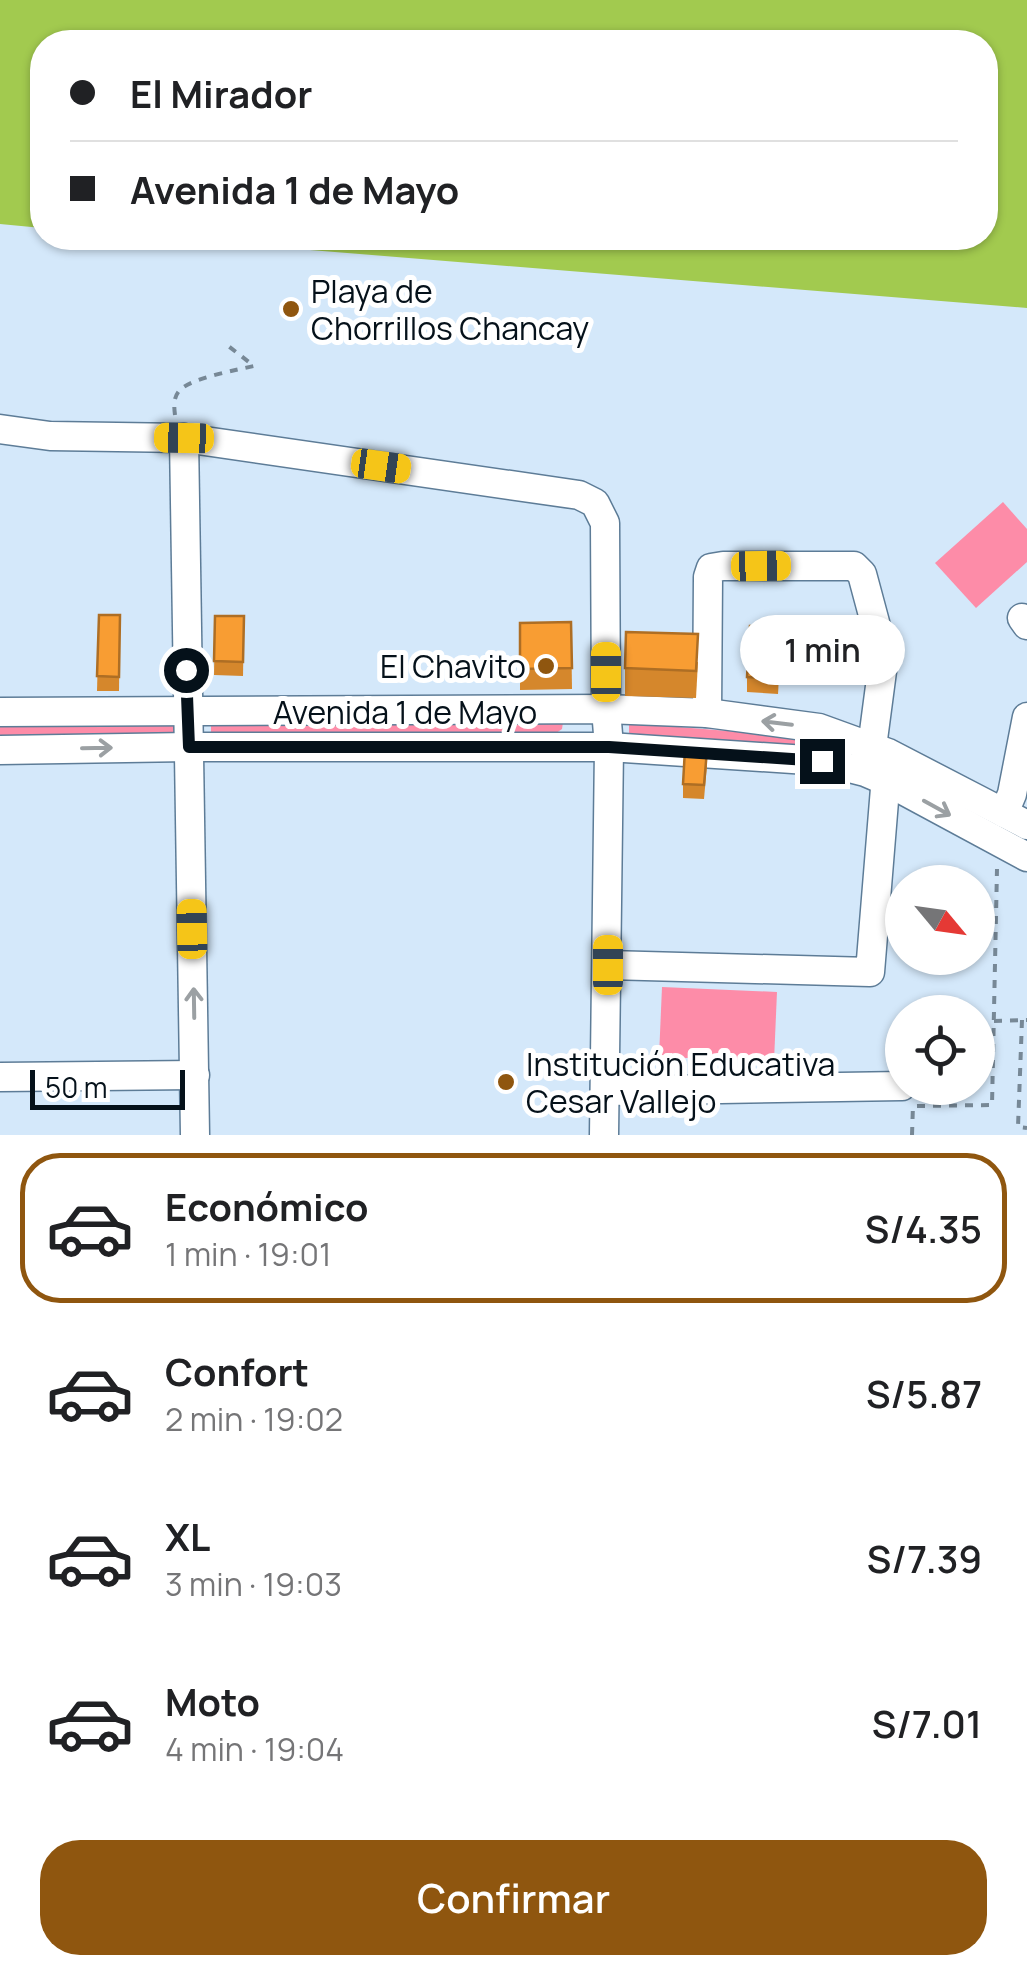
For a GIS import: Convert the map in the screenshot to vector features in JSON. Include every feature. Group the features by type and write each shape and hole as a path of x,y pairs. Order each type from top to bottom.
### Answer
{"street":[{"path":"0,429 50,436 184,438 579,495 595,503 606,523 609,747 604,1135"},
{"path":"184,438 195,1135"},
{"path":"608,965 870,972 884,656 862,574 854,566 711,568 707,713"},
{"name":"Avenida 1 de Mayo","path":"0,712 606,709 707,713 819,728 1015,819"},
{"path":"1015,819 1012,794 1027,717"},
{"name":"Avenida 1 de Mayo","path":"0,750 609,747 822,761 865,772 882,760"},
{"name":"Avenida 1 de Mayo","path":"882,760 1027,857"},
{"path":"0,1077 196,1075"},
{"path":"605,1091 885,1086"}],"path":[{"path":"184,438 174,412 180,390 218,373 254,366 227,345"},
{"path":"995,995 998,841"},
{"path":"995,1021 1024,1020 1018,1135"},
{"path":"912,1135 912,1106 992,1105"},
{"path":"1018,1127 1027,1128"}],"shaded area":[{"path":"0,0 1027,0 1027,308 310,250 998,250 998,30 30,30 30,227 0,224"},
{"path":"1003,502 1027,529 1027,562 976,608 935,563"},
{"path":"211,720 563,722 562,729 552,736 215,735 211,732"},
{"path":"0,721 173,721 177,726 176,734 0,739"},
{"path":"629,723 827,742 871,756 720,740 632,736"},
{"path":"662,987 777,992 774,1061 659,1057"}],"building":[{"path":"99,615 120,615 119,677 97,676"},
{"path":"215,616 244,616 243,662 214,661"},
{"path":"571,622 572,668 520,669 520,623"},
{"path":"750,626 781,628 778,679 747,677"},
{"path":"626,632 698,634 696,671 625,668"},
{"path":"685,749 707,750 704,785 683,784"}],"place":[{"name":"Playa de Chorrillos Chancay","path":"291,309"},
{"name":"El Chavito","path":"546,666"},
{"name":"Institución Educativa Cesar Vallejo","path":"506,1082"}],"route":[{"path":"186,670 189,747 609,747 822,761"}]}
